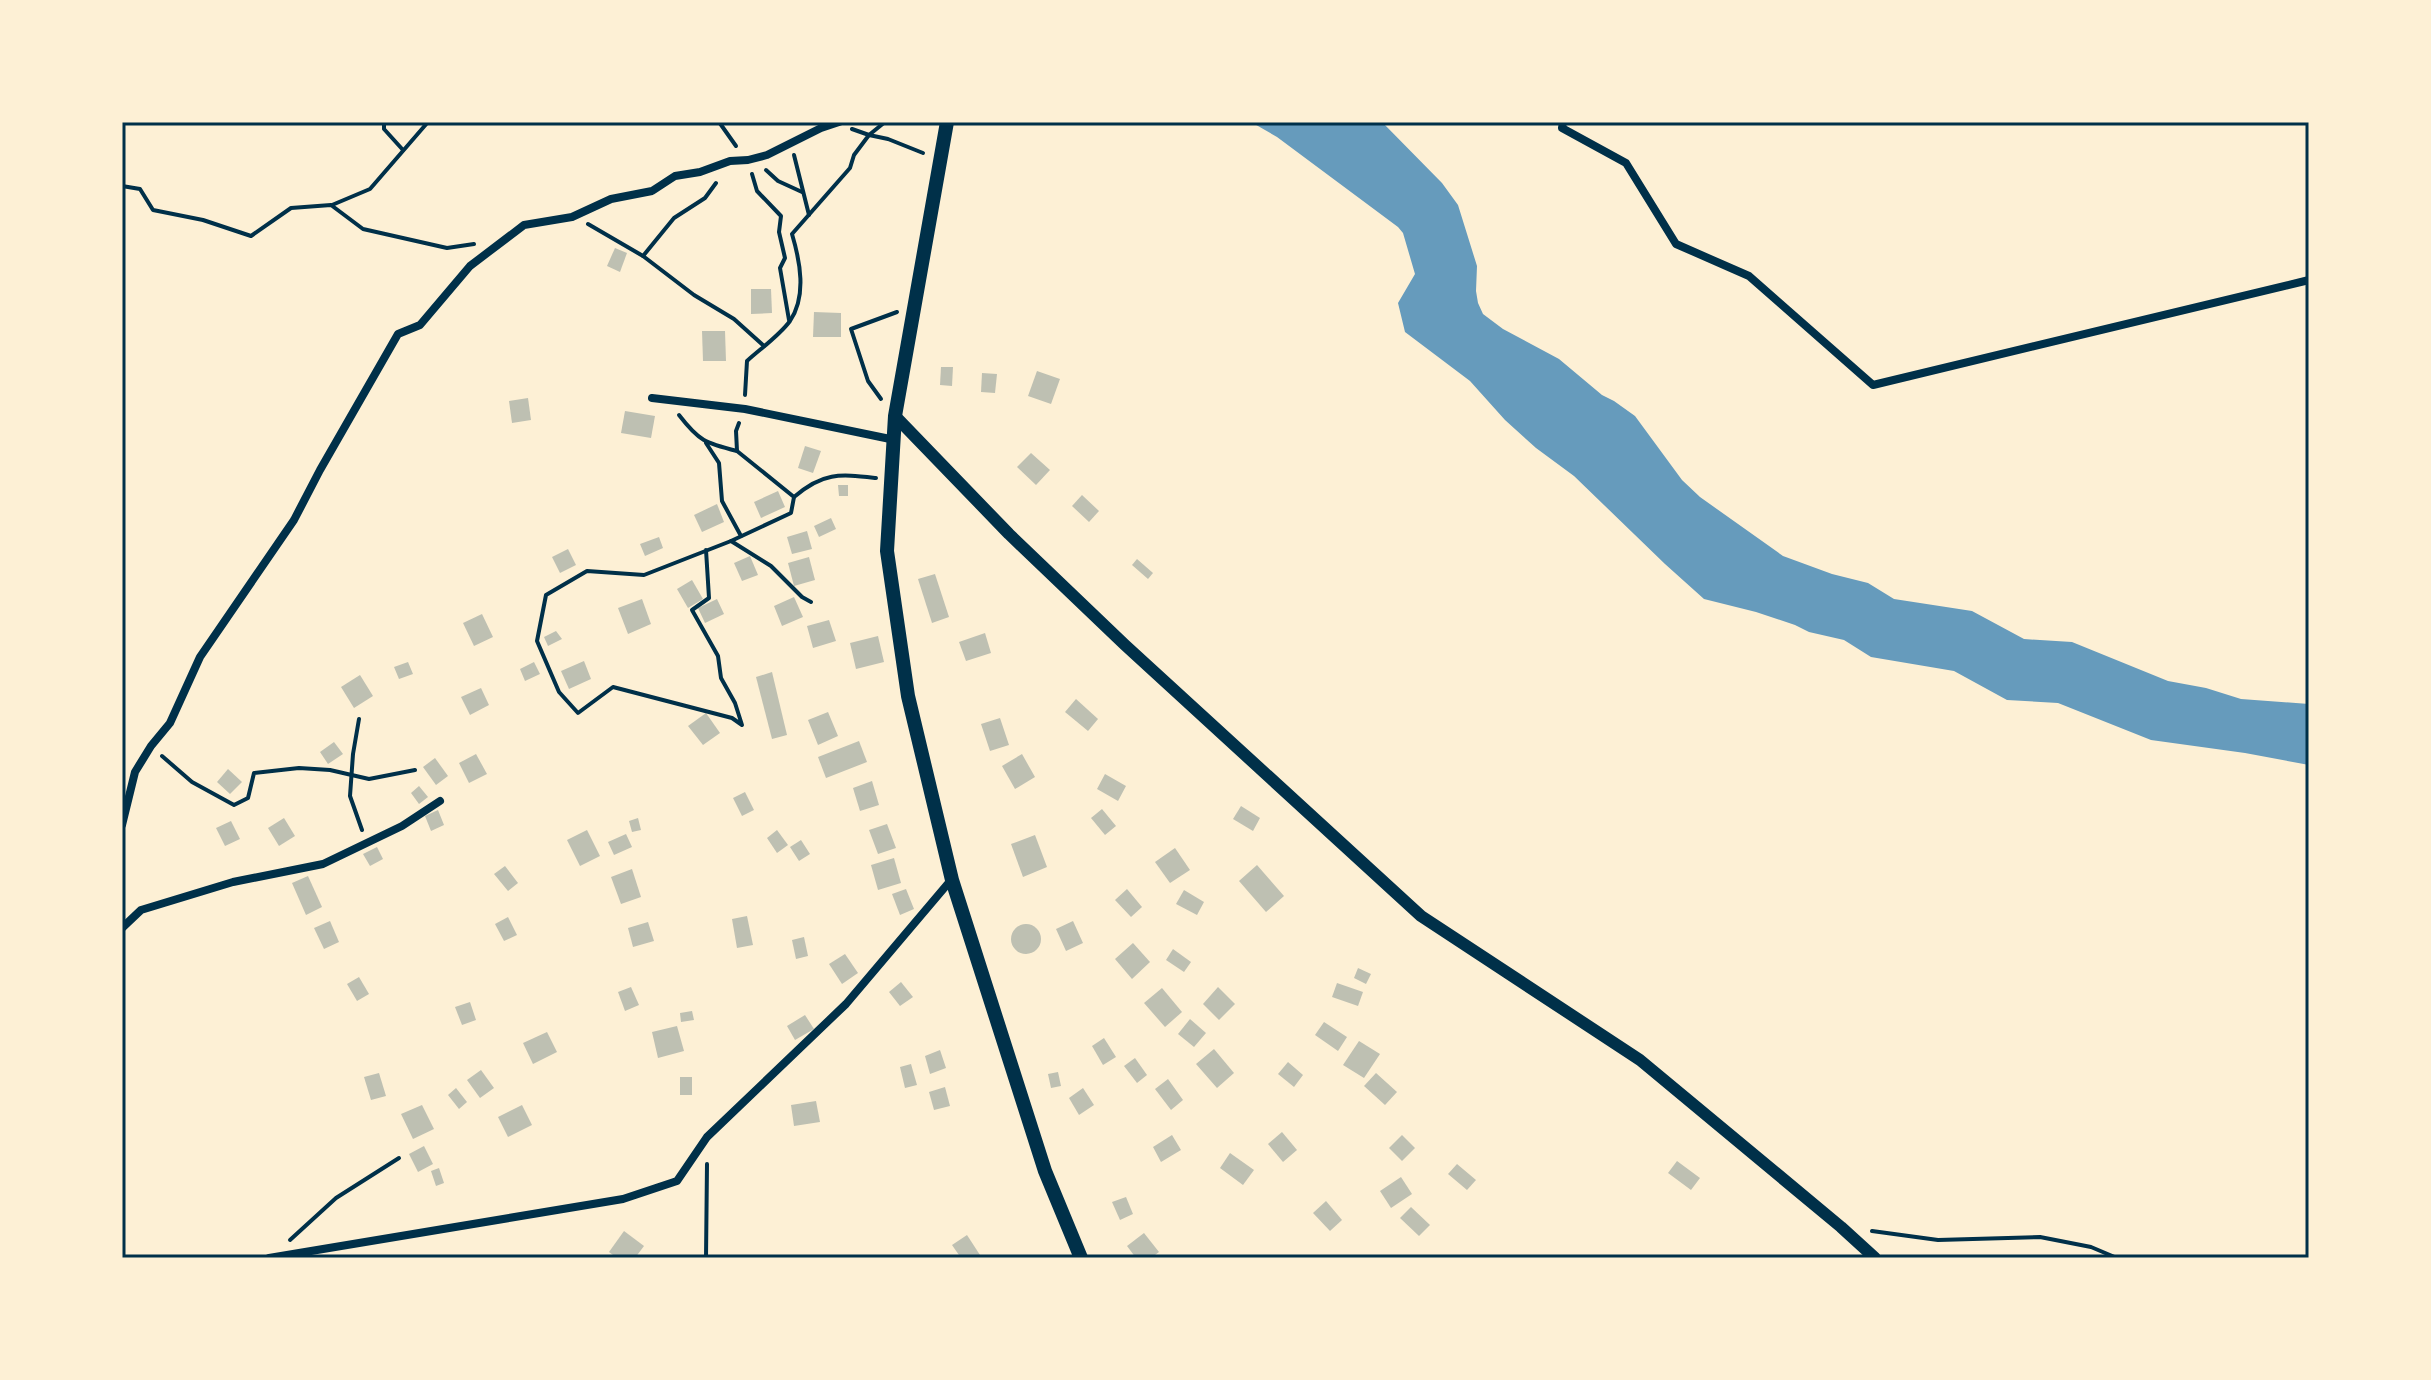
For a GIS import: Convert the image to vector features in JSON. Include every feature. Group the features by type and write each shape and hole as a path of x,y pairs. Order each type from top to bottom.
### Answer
{"main road":[{"path":"947,122 895,416 887,551 908,696 952,880 1045,1171 1081,1258"}],"street":[{"path":"1563,122 1562,128 1626,163 1676,244 1749,276 1873,385 2309,280"},
{"path":"122,825 135,772 170,723 200,657 294,520 398,334 420,325 470,266 524,225 572,217 611,199 652,191 675,176 700,172 730,161 759,157 837,123"},
{"path":"652,398 745,409 895,440"},
{"path":"895,416 1009,534 1125,645 1421,916 1640,1060 1875,1258"},
{"path":"122,928 141,910 233,882 323,864 367,845 440,801"},
{"path":"270,1258 623,1199 677,1181 707,1137 846,1004 952,880"}],"path":[{"path":"384,122 384,129 403,150"},
{"path":"122,186 140,189 153,210 203,220 251,236 291,208 331,205 370,189 428,122"},
{"path":"719,122 748,160 757,191 781,216 779,232 785,258 780,268 789,322"},
{"path":"737,451 736,431 745,409 747,361 789,322 799,301 801,262 792,234 850,168 854,155 869,135 885,122"},
{"path":"837,123 941,160"},
{"path":"791,143 809,215"},
{"path":"759,157 765,169 778,181 804,193"},
{"path":"643,256 674,218 705,198 730,161"},
{"path":"331,205 363,229 447,248 506,240"},
{"path":"572,217 596,227 643,256 694,295 734,319 764,346"},
{"path":"895,416 868,381 851,329 915,305"},
{"path":"668,400 692,431 706,443 719,463 722,501 741,536"},
{"path":"706,443 737,451 794,497"},
{"path":"706,550 709,598 692,610 718,656 721,678 735,703 742,725 732,718 613,687 578,713 559,692 537,641 546,595 587,571 644,575 706,550 731,541 791,513 794,497 812,481 838,475 889,480"},
{"path":"731,541 771,566 811,602"},
{"path":"359,719 350,796 367,845"},
{"path":"151,746 192,782 234,805 248,798 254,773 299,768 369,779 415,770"},
{"path":"706,1258 707,1137"},
{"path":"270,1258 336,1198 399,1158"},
{"path":"1841,1227 1938,1240 2040,1237 2091,1247 2117,1258"}],"water":[{"path":"1251,122 1382,122 1442,183 1458,205 1477,266 1476,291 1483,314 1503,329 1559,359 1602,395 1635,416 1682,480 1700,497 1783,556 1868,583 1894,599 1972,611 2024,639 2072,642 2168,681 2241,699 2309,704 2309,765 2151,740 2058,703 2007,700 1954,671 1871,657 1844,640 1704,599 1574,476 1505,420 1470,381 1405,332 1398,303 1415,274 1403,233 1398,227 1277,137"}],"building":[{"path":"615,248 627,253 620,272 607,266"},
{"path":"751,289 771,289 772,313 751,314"},
{"path":"814,312 841,313 841,337 813,337"},
{"path":"702,331 725,331 726,361 703,361"},
{"path":"941,367 953,367 952,386 940,385"},
{"path":"1037,371 1060,379 1051,404 1028,396"},
{"path":"982,373 997,374 995,393 981,392"},
{"path":"528,398 531,420 512,423 509,401"},
{"path":"625,411 655,416 651,438 621,433"},
{"path":"805,446 821,451 813,473 798,468"},
{"path":"1031,453 1050,470 1036,485 1017,467"},
{"path":"838,485 848,485 848,496 839,496"},
{"path":"778,491 785,507 761,518 754,502"},
{"path":"1082,495 1099,511 1089,522 1072,506"},
{"path":"717,504 724,522 702,532 694,515"},
{"path":"831,518 836,529 819,537 814,526"},
{"path":"807,531 812,549 792,554 787,537"},
{"path":"659,537 663,548 645,556 640,544"},
{"path":"568,549 576,565 560,573 552,557"},
{"path":"750,556 758,575 742,581 734,563"},
{"path":"809,557 815,580 794,586 788,563"},
{"path":"1137,559 1153,573 1148,579 1132,565"},
{"path":"935,574 949,617 932,623 918,579"},
{"path":"692,580 703,599 688,608 677,589"},
{"path":"794,597 803,617 782,626 774,606"},
{"path":"642,599 651,624 628,634 618,608"},
{"path":"717,599 724,614 705,623 698,608"},
{"path":"482,614 493,637 474,646 463,623"},
{"path":"829,620 836,641 813,648 807,626"},
{"path":"556,631 562,639 548,646 544,637"},
{"path":"985,633 991,653 966,661 959,642"},
{"path":"878,636 884,662 856,669 850,643"},
{"path":"584,661 591,679 569,689 561,671"},
{"path":"408,662 413,674 399,679 394,667"},
{"path":"534,662 540,674 525,681 520,669"},
{"path":"772,672 787,735 772,739 756,677"},
{"path":"360,675 373,696 354,708 341,687"},
{"path":"481,688 489,705 470,715 461,697"},
{"path":"1076,699 1098,719 1088,731 1065,712"},
{"path":"828,712 838,736 818,745 808,720"},
{"path":"706,713 720,733 703,745 688,726"},
{"path":"1000,718 1009,745 990,751 981,724"},
{"path":"859,741 867,762 826,778 818,757"},
{"path":"334,742 343,754 328,764 320,752"},
{"path":"476,754 487,774 469,783 459,763"},
{"path":"1022,754 1035,777 1015,789 1002,766"},
{"path":"435,758 448,776 436,785 423,767"},
{"path":"228,769 242,782 230,794 217,782"},
{"path":"1105,774 1126,786 1118,801 1097,789"},
{"path":"872,781 879,805 860,811 853,788"},
{"path":"419,786 428,797 419,804 411,793"},
{"path":"745,792 754,810 742,816 733,798"},
{"path":"1241,806 1260,818 1253,831 1233,819"},
{"path":"1102,809 1116,826 1105,835 1091,818"},
{"path":"438,810 444,825 431,831 425,816"},
{"path":"284,818 295,836 279,846 268,828"},
{"path":"638,818 641,830 632,832 629,821"},
{"path":"231,821 240,839 225,846 216,828"},
{"path":"887,824 896,848 878,854 869,830"},
{"path":"587,830 600,856 580,866 567,840"},
{"path":"777,830 788,845 777,853 767,838"},
{"path":"626,834 632,847 614,855 608,842"},
{"path":"1035,835 1047,867 1023,877 1011,844"},
{"path":"801,840 810,854 799,861 790,847"},
{"path":"377,847 383,859 370,866 363,854"},
{"path":"1175,848 1190,870 1170,883 1155,862"},
{"path":"894,858 901,883 878,890 871,865"},
{"path":"1257,865 1284,896 1266,912 1239,881"},
{"path":"505,866 518,883 508,891 494,874"},
{"path":"632,869 641,897 621,904 611,877"},
{"path":"308,876 322,907 306,915 292,883"},
{"path":"906,889 914,909 900,915 892,894"},
{"path":"1127,889 1142,907 1131,917 1115,900"},
{"path":"1184,890 1204,902 1197,915 1176,904"},
{"path":"747,916 753,945 737,948 732,919"},
{"path":"508,917 517,935 504,941 495,924"},
{"path":"330,921 339,942 324,949 314,928"},
{"path":"1073,921 1083,943 1066,951 1056,929"},
{"path":"648,922 654,941 633,947 628,928"},
{"path":"1026,924 1032,925 1040,933 1040,945 1032,953 1026,954 1020,953 1012,945 1011,939 1012,933 1020,925"},
{"path":"804,937 808,956 796,959 792,940"},
{"path":"1133,943 1150,962 1132,979 1115,959"},
{"path":"1173,949 1191,962 1184,972 1166,960"},
{"path":"845,954 858,973 842,984 829,964"},
{"path":"1358,968 1371,974 1366,984 1354,978"},
{"path":"359,977 369,994 357,1001 347,984"},
{"path":"901,982 913,997 900,1006 889,992"},
{"path":"1337,983 1363,992 1358,1006 1332,997"},
{"path":"631,987 639,1005 625,1011 618,992"},
{"path":"1218,987 1235,1004 1219,1020 1203,1004"},
{"path":"1162,988 1182,1012 1165,1027 1144,1003"},
{"path":"470,1002 476,1020 462,1025 455,1007"},
{"path":"692,1011 694,1020 681,1022 680,1013"},
{"path":"805,1015 814,1029 795,1040 787,1026"},
{"path":"1190,1019 1206,1033 1194,1047 1178,1034"},
{"path":"1324,1022 1347,1037 1338,1051 1315,1035"},
{"path":"677,1026 684,1051 658,1058 652,1032"},
{"path":"547,1032 557,1052 533,1064 523,1043"},
{"path":"1104,1038 1116,1057 1103,1065 1092,1046"},
{"path":"1359,1041 1380,1054 1364,1078 1343,1065"},
{"path":"1214,1049 1234,1073 1217,1088 1196,1064"},
{"path":"940,1050 946,1068 930,1074 925,1056"},
{"path":"1135,1058 1147,1075 1137,1083 1124,1066"},
{"path":"1288,1062 1303,1075 1294,1087 1278,1074"},
{"path":"911,1064 917,1085 905,1088 900,1067"},
{"path":"481,1070 494,1088 480,1098 467,1080"},
{"path":"1058,1072 1061,1086 1051,1088 1048,1074"},
{"path":"379,1073 386,1096 371,1100 364,1077"},
{"path":"1376,1073 1397,1092 1385,1105 1364,1086"},
{"path":"680,1077 692,1077 692,1095 680,1095"},
{"path":"1168,1079 1183,1100 1171,1110 1155,1089"},
{"path":"945,1087 950,1106 934,1110 929,1092"},
{"path":"456,1088 467,1102 459,1109 448,1095"},
{"path":"1083,1088 1094,1105 1079,1115 1069,1098"},
{"path":"816,1101 820,1122 794,1126 791,1105"},
{"path":"422,1105 434,1129 413,1139 401,1114"},
{"path":"522,1105 532,1125 508,1137 498,1117"},
{"path":"1282,1132 1297,1150 1283,1162 1268,1144"},
{"path":"1172,1135 1181,1150 1161,1162 1153,1147"},
{"path":"1402,1135 1415,1148 1402,1161 1389,1148"},
{"path":"424,1146 433,1164 418,1172 409,1154"},
{"path":"1230,1153 1254,1170 1243,1185 1220,1168"},
{"path":"1677,1161 1700,1178 1691,1190 1668,1173"},
{"path":"1457,1164 1476,1180 1467,1190 1448,1174"},
{"path":"439,1168 444,1183 436,1186 431,1171"},
{"path":"1401,1177 1412,1194 1391,1208 1380,1191"},
{"path":"1126,1197 1133,1214 1120,1220 1112,1202"},
{"path":"1326,1201 1342,1220 1330,1231 1313,1213"},
{"path":"1411,1207 1430,1225 1419,1236 1400,1218"},
{"path":"624,1231 644,1246 635,1258 617,1258 609,1252"},
{"path":"1144,1233 1159,1252 1151,1258 1136,1258 1127,1246"},
{"path":"967,1235 980,1255 976,1258 961,1258 952,1245"}]}
